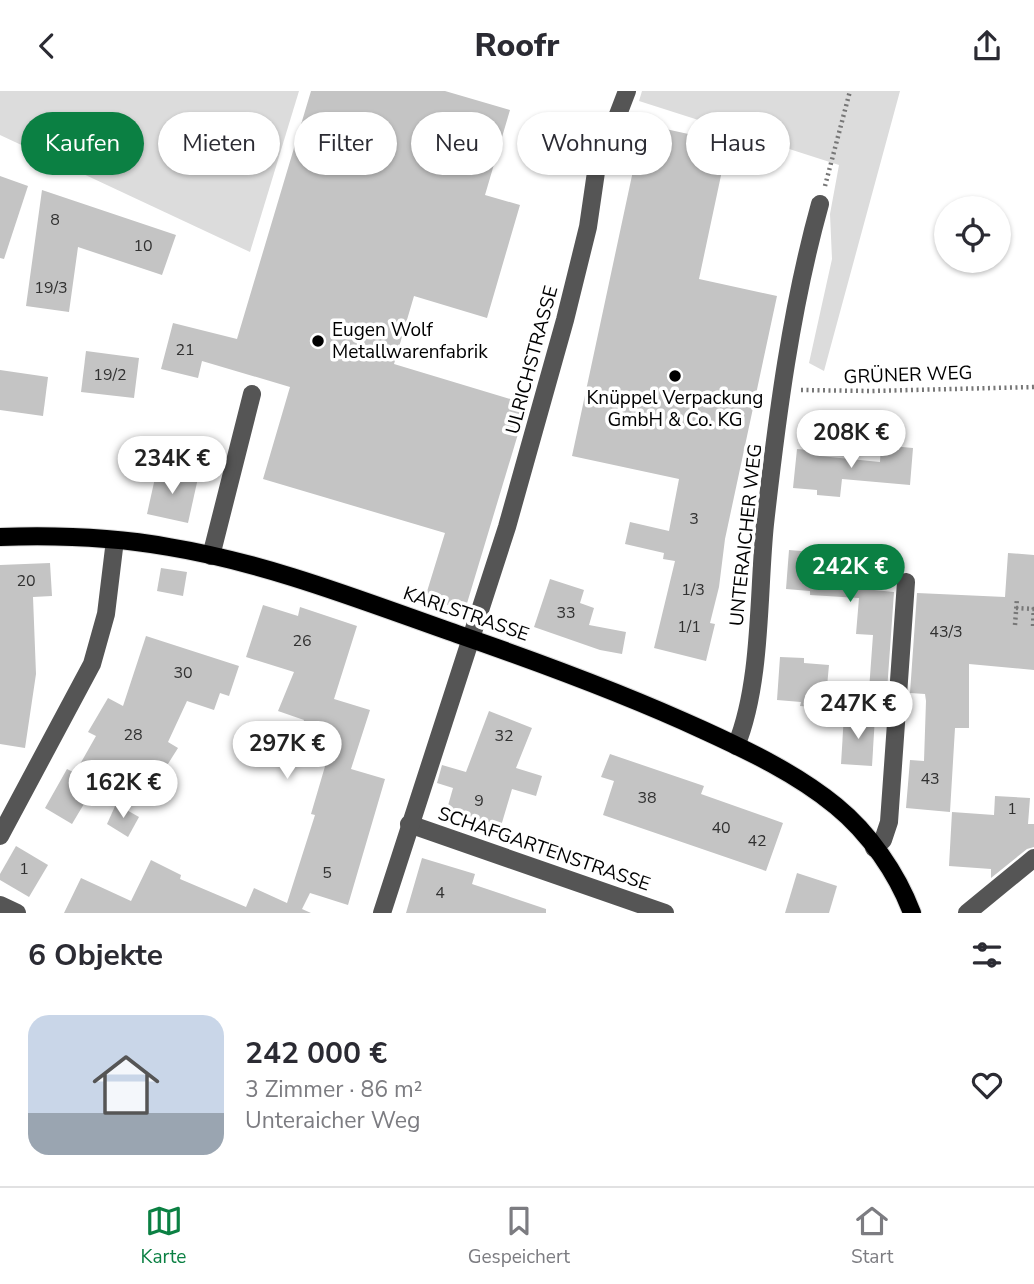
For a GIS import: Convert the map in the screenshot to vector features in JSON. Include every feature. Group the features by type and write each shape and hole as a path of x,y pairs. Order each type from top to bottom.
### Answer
{"main road":[{"name":"KARLSTRASSE","path":"0,537 52,535 116,540 211,555 372,604 571,674 736,745 818,792 853,822 874,848 900,885 912,913"}],"street":[{"name":"ULRICHSTRASSE","path":"471,639 548,387 588,227 596,172 627,91"},
{"name":"UNTERAICHER WEG","path":"736,745 744,721 752,676 766,523 784,388 805,260 820,204"},
{"path":"211,555 252,394"},
{"path":"0,836 92,664 106,614 116,540"},
{"path":"874,848 883,840 889,822 906,582"},
{"name":"SCHAFGARTENSTRASSE","path":"382,913 471,639"},
{"name":"SCHAFGARTENSTRASSE","path":"409,824 666,913"},
{"path":"967,913 1034,858"},
{"path":"0,905 17,913"}],"path":[{"path":"820,204 850,91"},
{"name":"GRÜNER WEG","path":"784,388 831,391 1034,387"},
{"path":"1015,625 1017,598"},
{"path":"1016,608 1034,607 1033,626"}],"shaded area":[{"path":"0,91 299,91 280,153 280,112 158,112 158,175 273,175 250,252 85,175 144,175 144,112 21,112 21,145 0,135"},
{"path":"642,91 900,91 824,371 809,363 832,259 830,214 839,165 790,149 790,112 686,112 686,116 639,101"}],"building":[{"name":"Eugen Wolf Metallwarenfabrik","path":"311,91 445,91 510,110 503,134 503,112 411,112 411,175 491,175 485,195 520,205 487,318 414,296 394,364 527,404 465,610 425,598 445,533 263,479 290,387 202,361 198,378 161,369 173,323 237,339 294,148 294,175 397,175 397,112 305,112"},
{"name":"Knüppel Verpackung GmbH & Co. KG","path":"672,130 686,133 686,175 721,175 699,279 777,296 725,539 719,587 710,623 715,624 706,661 654,648 675,561 663,559 664,553 625,544 630,522 669,531 679,479 572,456 632,175 672,175"},
{"path":"0,176 28,186 4,259 0,258"},
{"path":"42,190 176,235 162,275 78,247 69,312 26,306"},
{"path":"86,351 139,358 134,398 81,392"},
{"path":"0,370 48,377 43,416 0,410"},
{"path":"881,445 913,448 910,485 842,479 840,497 817,495 817,490 793,488 797,449 821,451 820,456 880,462"},
{"path":"157,469 198,478 188,523 147,514"},
{"path":"789,550 813,552 813,557 837,559 836,572 875,574 874,590 894,592 887,691 869,690 873,635 856,634 859,598 810,595 810,591 786,589"},
{"path":"1008,553 1034,555 1034,670 969,664 969,728 955,728 950,812 906,808 910,760 924,761 925,694 910,693 917,593 1005,597"},
{"path":"50,563 52,596 33,597 36,674 25,748 0,744 0,565"},
{"path":"161,568 187,572 183,596 157,591"},
{"path":"550,579 584,590 580,603 594,608 589,625 626,632 622,654 600,650 534,627"},
{"path":"263,605 298,616 300,607 357,626 334,699 370,710 351,769 385,779 348,905 310,893 302,909 311,913 64,913 81,878 131,901 151,860 181,875 180,879 246,907 254,888 287,903 315,815 311,814 331,746 298,737 304,720 278,711 294,672 246,657"},
{"path":"146,636 239,666 229,696 220,693 214,710 187,701 168,742 178,748 166,767 158,763 154,769 145,764 128,792 100,777 72,824 45,808 67,769 75,773 96,736 88,732 108,698 123,706"},
{"path":"780,657 804,658 804,663 829,665 825,708 800,706 801,702 777,700"},
{"path":"489,711 532,728 516,768 542,776 536,796 512,789 501,826 447,809 453,788 437,783 442,765 466,772"},
{"path":"844,715 875,717 872,766 841,764"},
{"path":"610,754 704,786 701,794 783,823 766,871 603,815 614,781 601,777"},
{"path":"995,796 1030,798 1028,824 1034,824 1034,847 1027,849 991,878 991,869 949,866 952,812 994,815"},
{"path":"116,804 139,817 128,837 107,824"},
{"path":"16,846 48,865 29,897 0,880 0,874"},
{"path":"422,858 475,874 472,884 546,909 546,913 406,913"},
{"path":"797,873 837,886 829,913 785,913"}],"place":[{"name":"Eugen Wolf Metallwarenfabrik","path":"318,341"},
{"name":"Knüppel Verpackung GmbH & Co. KG","path":"675,376"}]}
